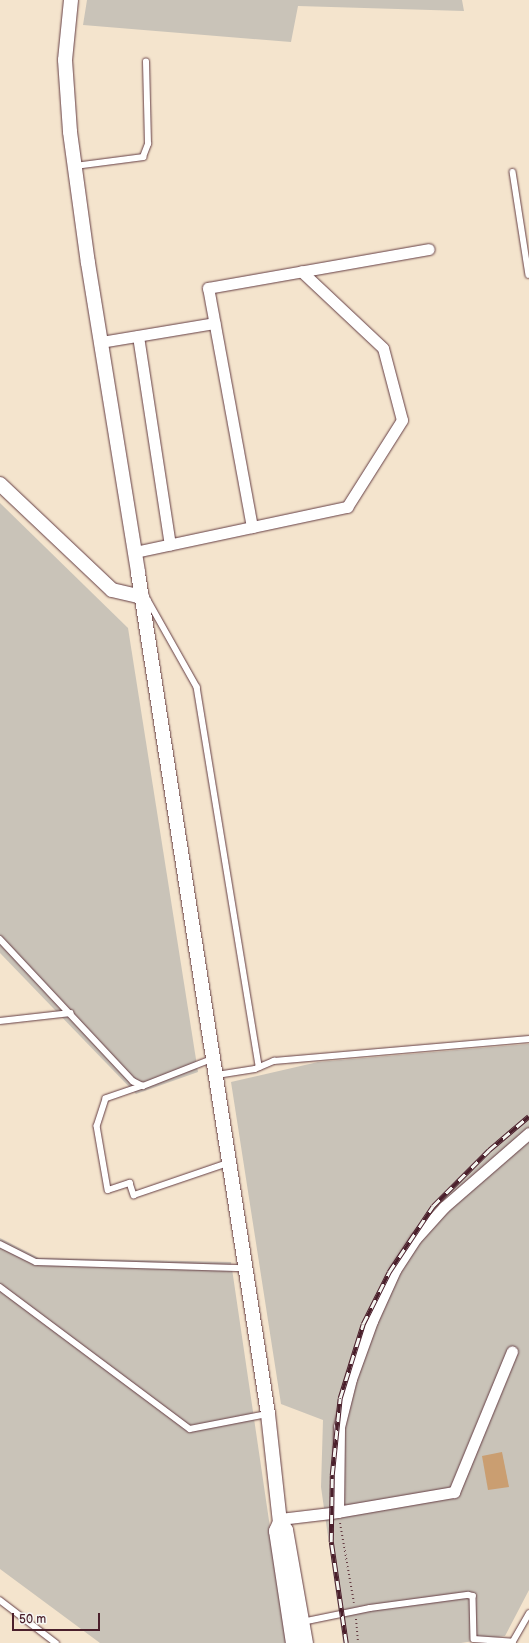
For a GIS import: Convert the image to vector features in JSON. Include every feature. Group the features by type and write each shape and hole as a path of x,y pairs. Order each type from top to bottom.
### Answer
{"street":[{"path":"71,0 65,60 74,166 142,597 244,1268 268,1414 280,1520 286,1530 306,1643"},
{"path":"252,527 208,288 429,249"},
{"path":"135,552 347,507 402,420 383,348 302,272"},
{"path":"101,342 214,323"},
{"path":"138,336 170,545"},
{"path":"0,484 112,590 142,597"},
{"path":"338,1512 339,1427 351,1379 372,1321 395,1270 416,1238 444,1207 529,1133"},
{"path":"280,1520 338,1512 454,1492 512,1351"},
{"path":"280,1520 276,1531 293,1643"}],"lane":[{"path":"74,166 143,157 148,144 146,62"},
{"path":"513,172 529,275"},
{"path":"142,597 148,600 197,687 260,1067"},
{"path":"0,939 71,1013 133,1081 143,1086"},
{"path":"0,1021 71,1013"},
{"path":"214,1075 260,1067 274,1061 529,1039"},
{"path":"212,1059 106,1100 97,1126 108,1190 130,1183 134,1195 228,1163"},
{"path":"0,1244 36,1262 244,1268"},
{"path":"0,1287 190,1429 268,1414"},
{"path":"302,1622 442,1598 473,1596 474,1641 512,1643 529,1614"},
{"path":"0,1600 56,1643"}],"path":[{"path":"338,1512 356,1612 358,1643"}],"shaded area":[{"path":"87,0 462,0 464,11 298,6 291,42 83,25"},
{"path":"0,503 128,628 198,1072 136,1094 0,953"},
{"path":"529,1044 529,1590 505,1636 461,1643 343,1643 321,1487 323,1420 281,1404 231,1082 318,1062"},
{"path":"0,1238 39,1258 231,1262 287,1643 100,1643 0,1569"}],"building":[{"path":"502,1452 509,1487 488,1490 482,1456"}],"railway":[{"path":"346,1643 331,1542 332,1475 340,1398 363,1324 389,1272 433,1206 489,1150 529,1116"}]}
